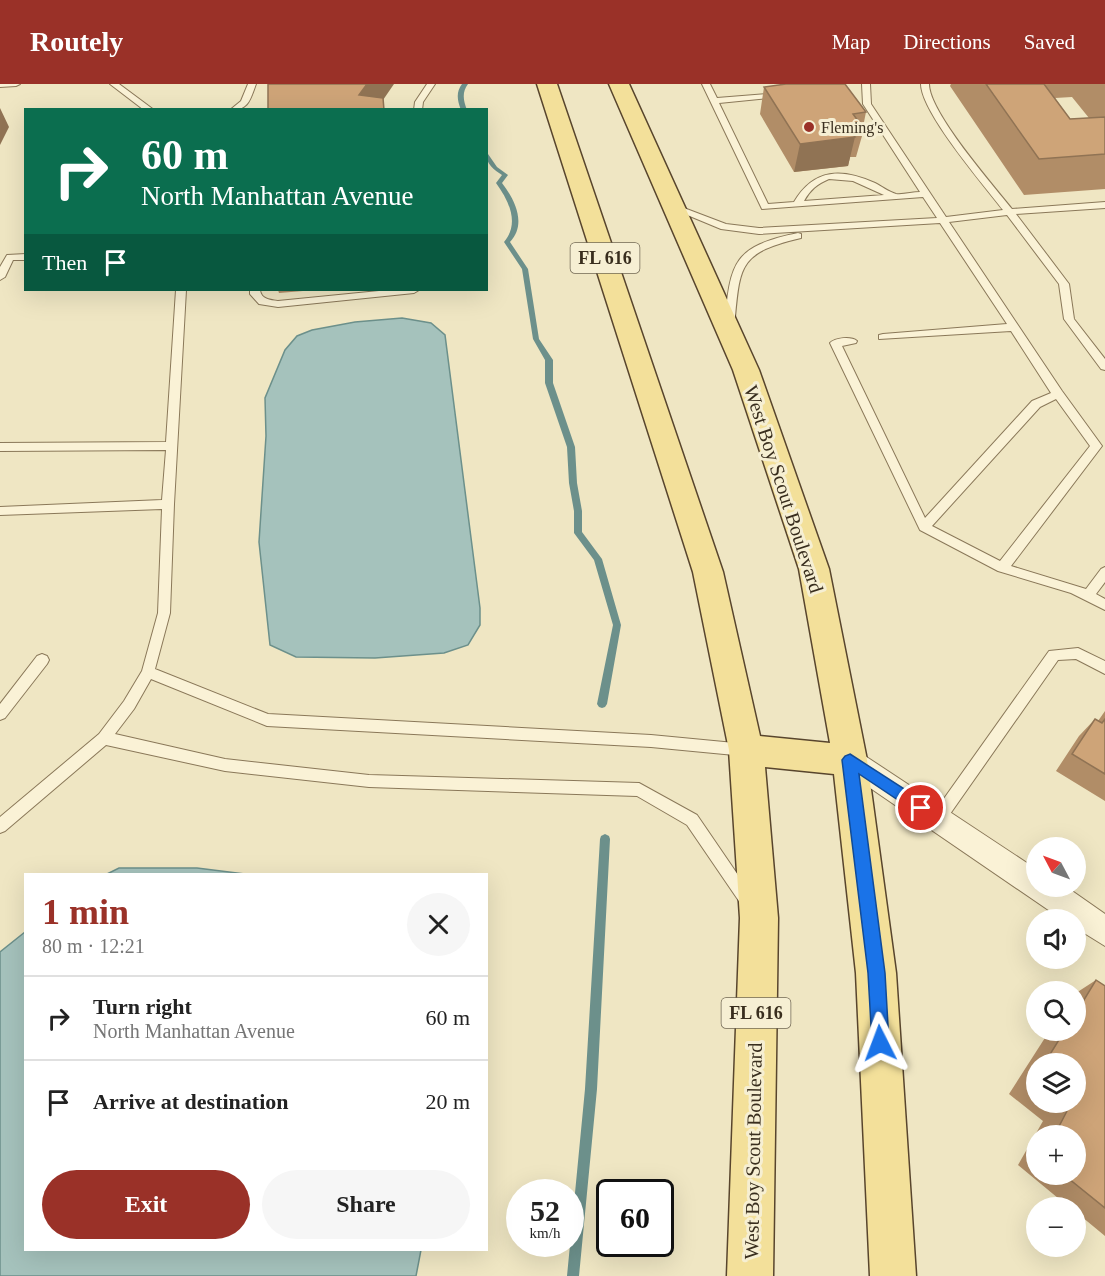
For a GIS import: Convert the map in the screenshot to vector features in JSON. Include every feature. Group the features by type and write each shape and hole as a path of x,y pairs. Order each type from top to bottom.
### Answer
{"main road":[{"name":"West Boy Scout Boulevard","path":"547,84 708,572 746,750 759,918 750,1276"},
{"name":"West Boy Scout Boulevard","path":"619,84 746,370 814,569 850,760 876,973 892,1276"},
{"path":"746,750 850,760"}],"street":[{"path":"850,760 1026,878"},
{"path":"1054,897 1105,931"}],"lane":[{"path":"0,93 2,85 16,84"},
{"path":"114,84 147,108"},
{"path":"237,108 245,102 252,84"},
{"path":"418,108 419,102 431,84"},
{"path":"706,84 765,207 925,194"},
{"path":"925,84 925,93 934,113 1064,284 1069,319 1105,366"},
{"path":"863,85 867,104 925,194 1058,394 1096,446 1002,568"},
{"path":"714,102 795,93"},
{"path":"797,204 802,191 814,182 832,177 853,176 895,197"},
{"path":"673,207 724,227 759,231 826,229 1105,205"},
{"path":"729,332 735,282 744,260 754,250 778,241 826,229"},
{"path":"0,277 5,257 24,257"},
{"path":"0,826 104,738 129,705 148,672 164,613 181,291"},
{"path":"255,291 263,302 279,304 404,291"},
{"path":"883,337 1014,327"},
{"path":"852,341 835,343 924,527 1002,568 1075,589 1105,605"},
{"path":"924,527 1036,404 1058,394"},
{"path":"0,447 171,446"},
{"path":"0,511 168,504"},
{"path":"1088,596 1105,572"},
{"path":"938,819 1054,655 1078,653 1105,668"},
{"path":"0,714 42,660"},
{"path":"148,672 267,720 639,741 746,750"},
{"path":"104,738 225,765 369,782 639,790 692,820 759,918"}],"water":[{"path":"402,318 431,323 445,335 480,608 480,625 468,645 444,653 375,658 296,657 270,645 259,542 266,436 265,398 285,350 297,336 312,330 355,322"},
{"path":"119,868 197,868 237,873 109,873"},
{"path":"24,933 24,1251 421,1251 416,1276 0,1276 0,952"}],"building":[{"path":"268,84 367,84 359,95 383,98 384,108 268,108"},
{"path":"786,84 845,84 866,112 853,114 864,129 850,130 855,137 800,144 764,87"},
{"path":"986,84 1044,84 1070,119 1105,117 1105,154 1039,159"},
{"path":"1095,719 1102,723 1105,719 1105,774 1072,754"},
{"path":"1096,980 1105,986 1105,1208 1077,1185 1086,1185 1086,1125 1060,1125 1066,1113 1086,1113 1086,1053 1051,1053 1058,1041 1086,1041 1086,996"}],"waterway":[{"path":"463,108 460,97 465,84"},
{"path":"488,158 495,168 505,175 499,183 512,204 516,221 515,229 507,242 525,269 536,339 549,360 549,383 571,447 578,533 598,559 617,625 602,704"},
{"path":"573,1276 591,1089 605,839"}],"place":[{"name":"Fleming's","path":"809,127"}],"route":[{"path":"880,1043 876,973 850,760 921,808"}]}
